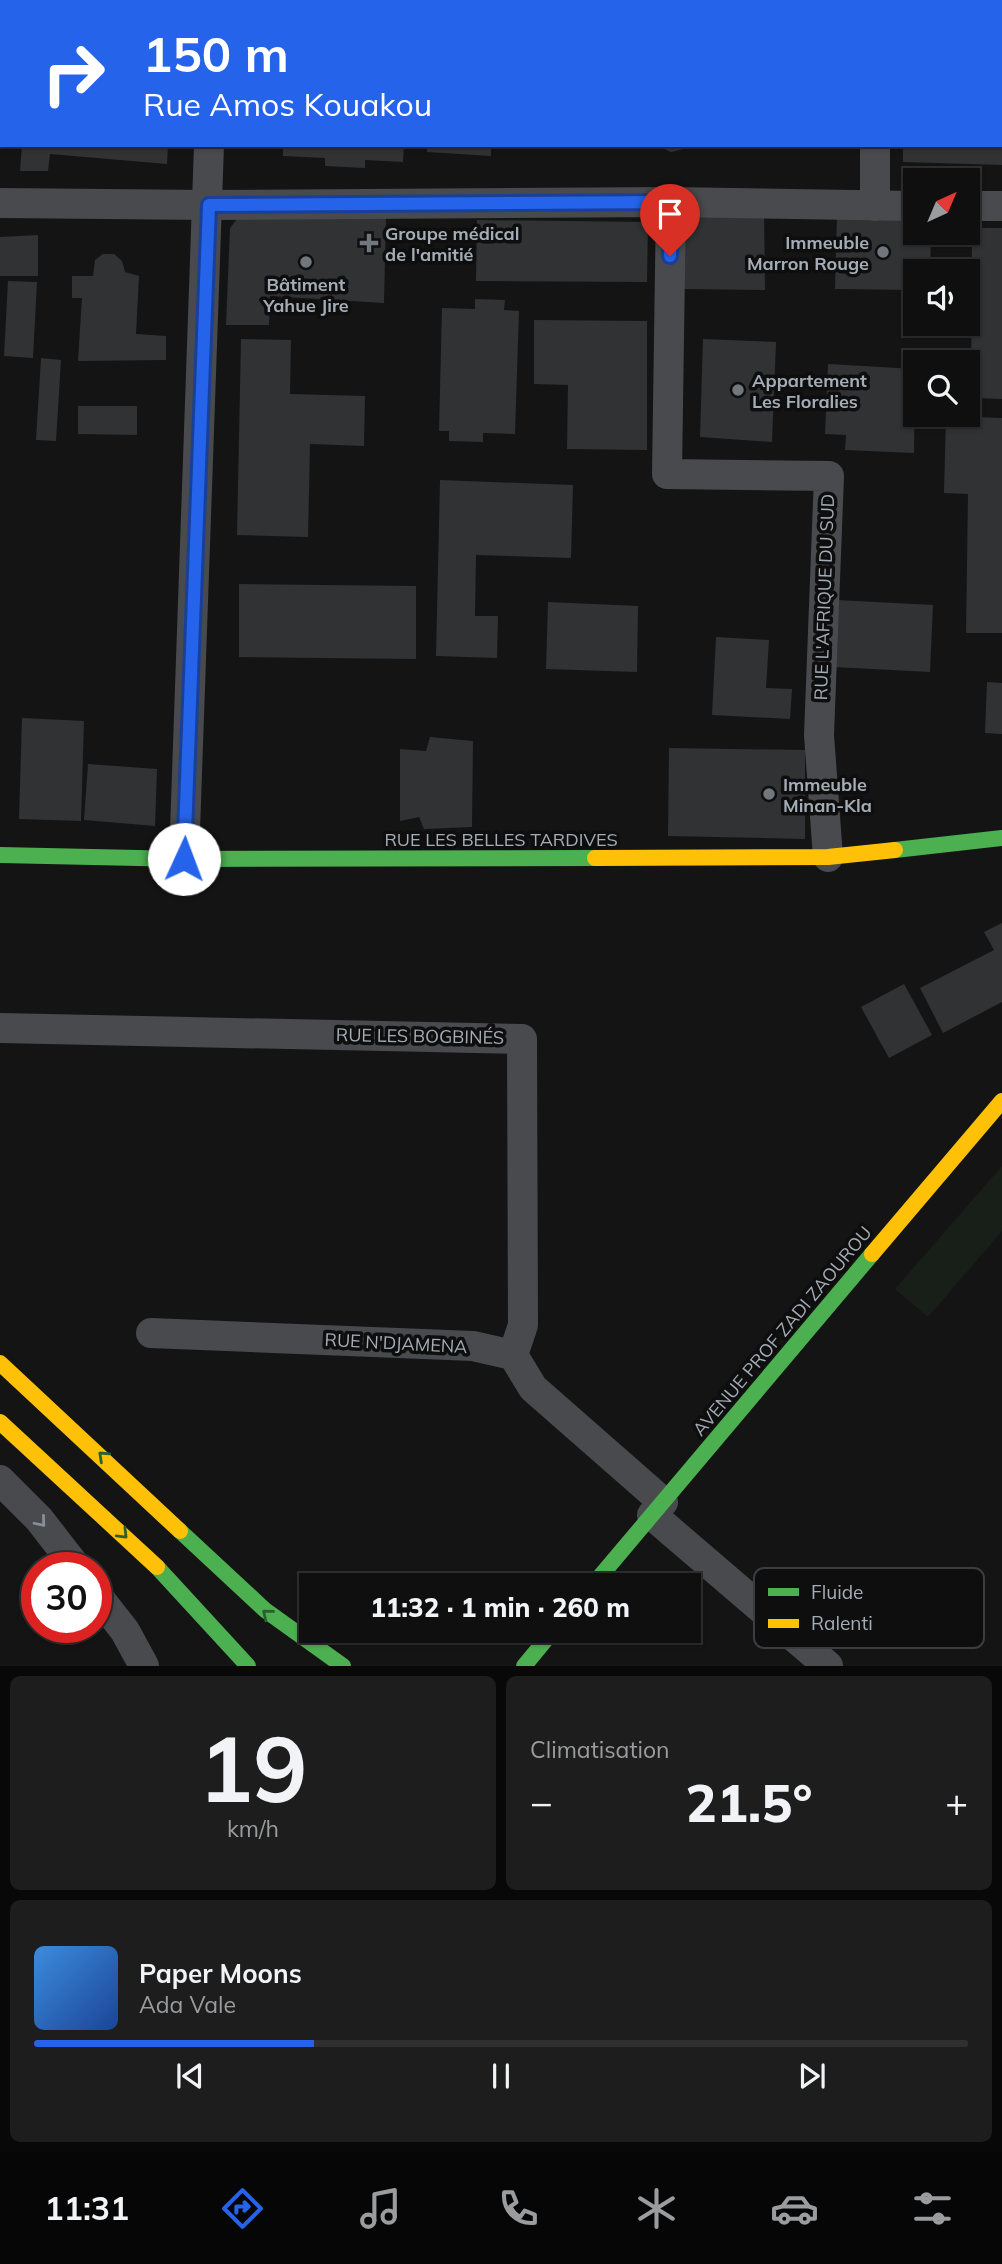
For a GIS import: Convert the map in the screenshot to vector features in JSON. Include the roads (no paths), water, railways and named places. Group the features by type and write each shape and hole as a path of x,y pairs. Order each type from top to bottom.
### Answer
{"main road":[{"name":"RUE LES BELLES TARDIVES","path":"0,855 184,859 828,857 1002,838"},
{"name":"AVENUE PROF ZADI ZAOUROU","path":"603,1573 1002,1101"},
{"path":"0,1363 108,1460 257,1605 300,1641 343,1665"},
{"path":"0,1422 104,1516 218,1630 248,1665"},
{"path":"524,1665 543,1643"}],"street":[{"path":"184,859 209,147"},
{"path":"875,147 875,206"},
{"path":"0,203 209,205 671,202 903,206"},
{"name":"RUE L'AFRIQUE DU SUD","path":"671,202 667,474 829,476 819,736 828,857"},
{"path":"980,206 1002,205"},
{"name":"RUE LES BOGBINÉS","path":"0,1028 522,1039 523,1325 513,1355"},
{"name":"RUE N'DJAMENA","path":"151,1332 473,1346 513,1355"},
{"path":"513,1355 533,1388 754,1597"},
{"path":"0,1480 39,1519 65,1552"},
{"path":"112,1614 125,1631 144,1665"},
{"path":"809,1648 828,1665"}],"place":[{"name":"Groupe médical de l'amitié","path":"369,243"},
{"name":"Immeuble Marron Rouge","path":"883,252"},
{"name":"Bâtiment Yahue Jire","path":"306,262"},
{"name":"Appartement Les Floralies","path":"738,390"},
{"name":"Immeuble Minan-Kla","path":"769,794"}]}
